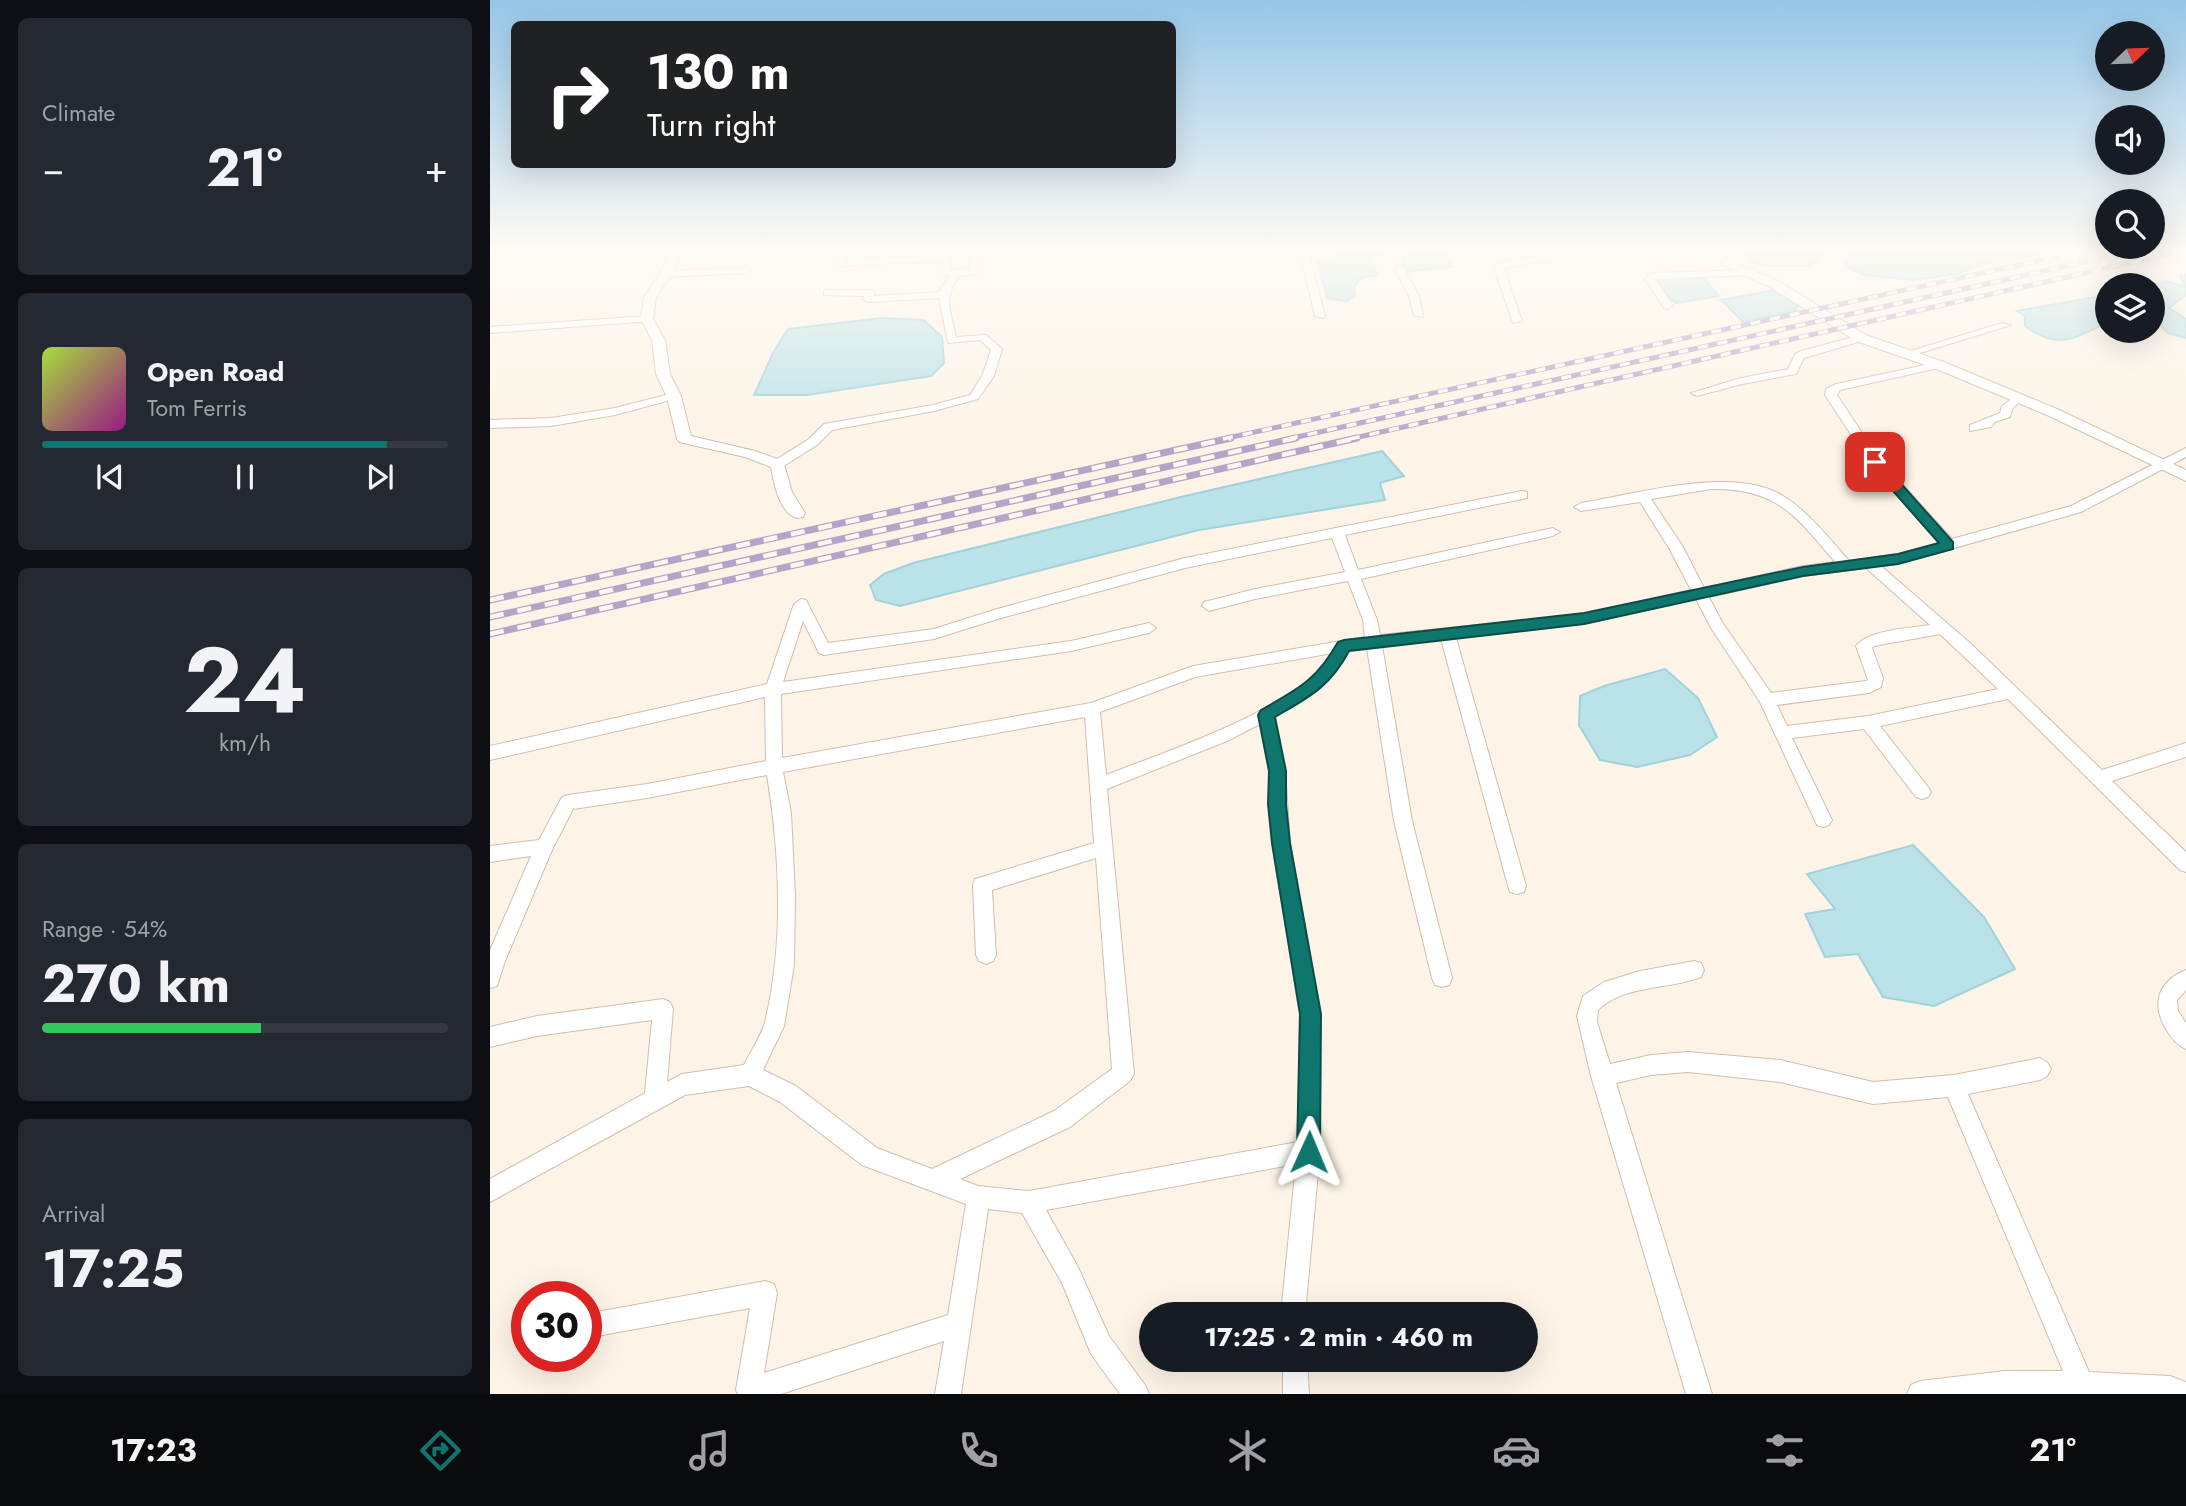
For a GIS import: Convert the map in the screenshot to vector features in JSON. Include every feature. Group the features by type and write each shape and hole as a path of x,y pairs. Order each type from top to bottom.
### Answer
{"street":[{"path":"648,315 647,319 657,334 659,357 669,392 674,396 684,439 750,454 778,464"},
{"path":"778,464 813,442 828,427 934,408 974,397 988,376 997,349 982,337 952,341 947,315"},
{"path":"1515,315 1517,321"},
{"path":"1824,315 1861,338 1940,365 2186,477"},
{"path":"490,330 647,319"},
{"path":"1906,354 2006,325"},
{"path":"1697,393 1741,381 1792,372 1799,356 1805,353 1861,338"},
{"path":"1940,365 1836,387 1831,394 1875,462 1949,545"},
{"path":"490,424 551,422 615,411 674,396"},
{"path":"1974,428 2006,415 2006,408 2017,398"},
{"path":"492,967 544,847 568,802 632,796 774,766 944,739 1092,709 1193,672 1374,641 1584,619 1845,565 1870,564 2076,509 2164,466 2186,452"},
{"path":"778,464 784,492 797,513"},
{"path":"1581,507 1707,486 1752,486 1773,493 1790,504 1845,565"},
{"path":"750,1075 774,1026 784,965 786,895 783,840 774,766 773,689 801,604 824,649 870,644 976,624 998,614 1185,563 1522,495"},
{"path":"1643,497 1676,547 1699,594 1767,700 1823,820"},
{"path":"1209,606 1553,532"},
{"path":"1337,533 1370,620 1403,821 1442,978"},
{"path":"1870,564 2011,692 2186,864"},
{"path":"490,753 773,689 1071,646 1149,628"},
{"path":"1767,700 1869,687 1876,683 1876,677 1867,660 1864,646 1870,642 1943,628"},
{"path":"1447,633 1517,887"},
{"path":"1098,785 1184,752 1266,715 1312,688 1332,668 1344,646"},
{"path":"1782,733 1868,722 2011,692"},
{"path":"933,1180 1062,1119 1123,1073 1092,709"},
{"path":"1266,715 1277,771 1281,843 1310,1014 1309,1152 1294,1302"},
{"path":"1868,722 1922,792"},
{"path":"2099,778 2186,750"},
{"path":"490,854 544,847"},
{"path":"986,955 982,885 1104,848"},
{"path":"1694,970 1608,990 1593,1000 1587,1009 1587,1022 1699,1394"},
{"path":"2186,979 2174,985 2166,996 2166,1009 2186,1039"},
{"path":"490,1037 537,1026 663,1009 656,1100"},
{"path":"1602,1076 1651,1065 1688,1062 1780,1071 1873,1093 1954,1086 2040,1069"},
{"path":"490,1191 682,1085 750,1075 788,1094 870,1157 978,1197 1029,1202 1309,1152"},
{"path":"1954,1086 2081,1384"},
{"path":"948,1394 978,1197"},
{"path":"1029,1202 1070,1275 1100,1345 1136,1394"},
{"path":"602,1323 765,1293 748,1390 808,1374 959,1324"},
{"path":"1295,1372 1296,1394"},
{"path":"1920,1394 2081,1384 2170,1389 2183,1394"}],"water":[{"path":"1736,315 1777,315 1743,322"},
{"path":"2023,315 2095,315 2095,328 2066,340 2048,338 2025,326"},
{"path":"2165,315 2180,315 2186,319 2186,338 2165,330"},
{"path":"882,318 924,320 942,337 944,363 931,376 807,395 754,395 773,353 788,329"},
{"path":"1382,451 1404,476 1380,483 1385,500 1199,530 900,606 876,600 870,585 884,574 913,563"},
{"path":"1665,669 1698,698 1717,737 1690,755 1637,767 1600,760 1579,725 1580,696 1604,686"},
{"path":"1913,845 1984,917 2015,969 1934,1006 1883,997 1858,954 1825,957 1805,914 1835,909 1807,874"}],"railway":[{"path":"1223,439 1790,315"},
{"path":"1288,439 1846,315"},
{"path":"1350,439 1898,315"},
{"path":"490,600 1231,438"},
{"path":"490,617 1296,438"},
{"path":"490,634 1357,438"}],"route":[{"path":"1309,1152 1310,1014 1303,958 1281,843 1277,771 1266,715 1312,688 1332,668 1344,646 1584,619 1803,571 1898,559 1949,545 1875,462"}]}
